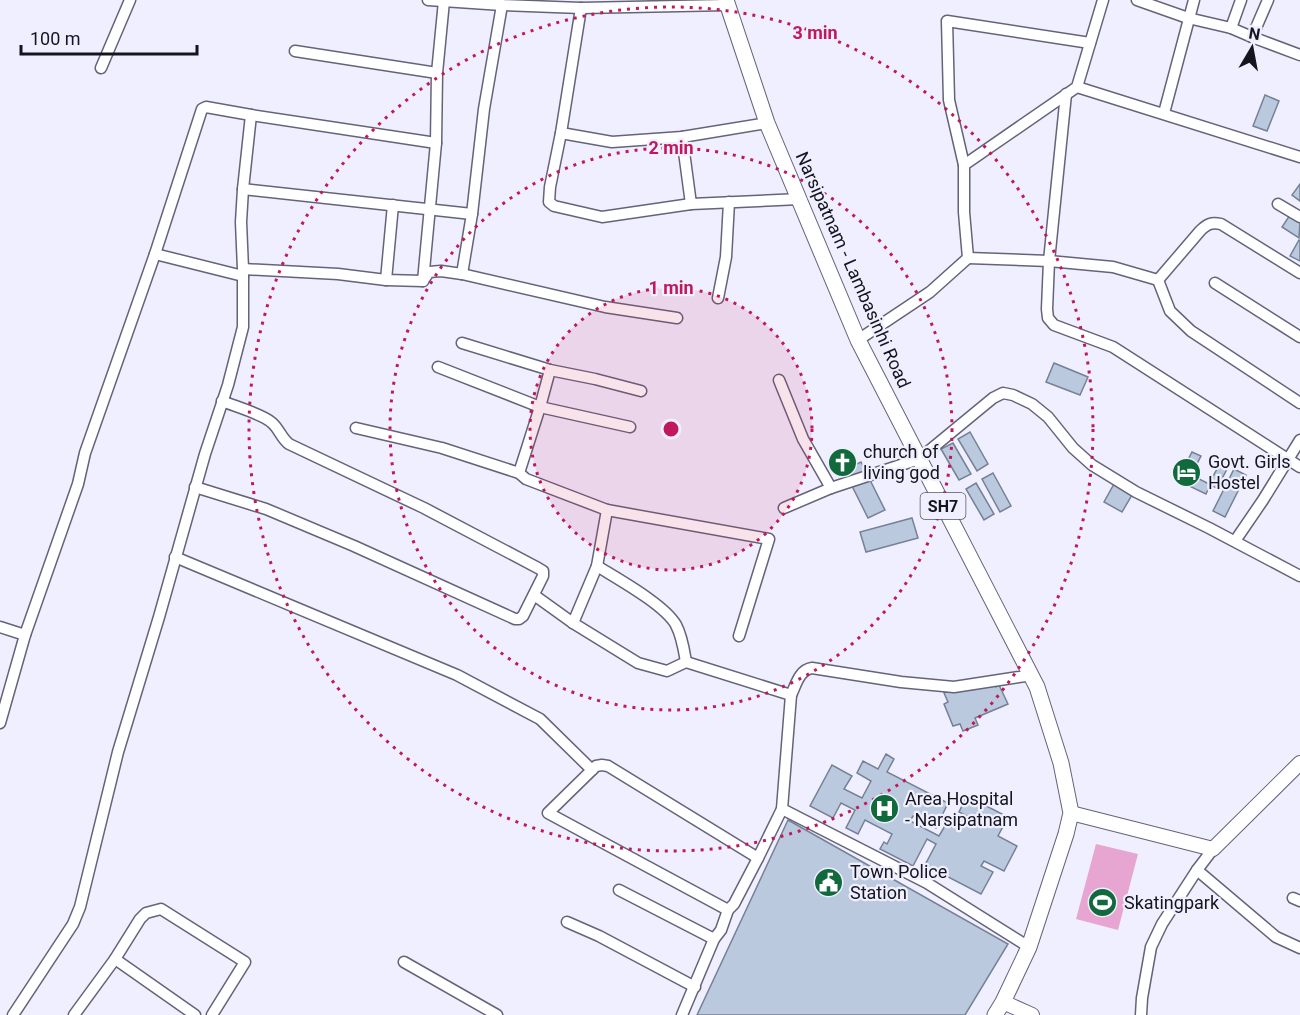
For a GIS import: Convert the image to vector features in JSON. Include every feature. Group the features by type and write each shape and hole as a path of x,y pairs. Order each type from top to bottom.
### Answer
{"main road":[{"name":"Narsipatnam - Lambasinhi Road","path":"727,2 767,123 858,340 1032,675 1061,763 1071,813 1066,834 1029,947 1004,1002 995,1015"},
{"path":"1071,813 1213,849 1300,763"},
{"path":"1004,1002 1032,1015"}],"street":[{"path":"101,68 130,0"},
{"path":"428,0 581,8 727,2"},
{"path":"964,165 1077,87 1103,0"},
{"path":"1137,0 1188,18 1231,28 1300,55"},
{"path":"1164,113 1194,0"},
{"path":"1231,28 1242,0"},
{"path":"1252,37 1268,0"},
{"path":"423,281 436,143 437,73 444,1"},
{"path":"462,274 472,214 484,109 502,5"},
{"path":"581,8 561,133 548,196 549,202 554,206 602,217 690,204 800,199"},
{"path":"968,258 964,212 964,165 949,100 946,21 1090,43"},
{"path":"295,51 437,73"},
{"path":"1077,87 1300,157"},
{"path":"1066,94 1049,261 1048,318 1054,325 1113,347 1300,467"},
{"path":"0,723 25,635 78,484 85,453 155,254 202,109 206,107 436,143"},
{"path":"13,1015 73,924 80,907 118,752 195,487 236,358 243,327 241,230 251,115"},
{"path":"561,133 612,142 682,137 767,123"},
{"path":"682,137 690,204"},
{"path":"243,189 472,214"},
{"path":"718,298 726,257 729,202"},
{"path":"1278,204 1300,217"},
{"path":"386,280 393,205"},
{"path":"1158,280 1200,231 1212,222 1221,224 1300,273"},
{"path":"155,254 243,273 338,274 386,280 423,281"},
{"path":"858,340 930,292 968,258 1049,261 1113,267 1158,280"},
{"path":"423,281 432,272 462,274 605,307 676,318"},
{"path":"1158,280 1170,311 1191,331 1300,402"},
{"path":"1215,283 1300,337"},
{"path":"462,343 550,370 641,391"},
{"path":"438,367 540,407 630,427"},
{"path":"519,473 550,370"},
{"path":"779,380 803,439 831,488"},
{"path":"783,508 831,488 919,459 993,398 1003,393 1013,395 1038,408 1073,448 1092,465 1136,492 1300,576"},
{"path":"195,487 266,509 515,619 523,616 543,576 543,571 538,568 424,508 289,444 272,422 222,401"},
{"path":"356,428 442,448 519,473 526,479 607,510 769,539 739,636"},
{"path":"1235,541 1300,440"},
{"path":"573,623 597,566 607,510"},
{"path":"176,557 457,675 540,718 592,770"},
{"path":"597,566 668,614 676,625 686,662"},
{"path":"534,595 573,623 638,663 667,671 686,662 791,695"},
{"path":"0,627 25,635"},
{"path":"682,1015 728,910 734,904 782,809 791,695 801,674 806,669 954,687 1032,675"},
{"path":"728,910 548,813 596,766 608,766 758,858"},
{"path":"782,809 927,883 1029,947"},
{"path":"1141,1015 1151,947 1162,924 1213,849"},
{"path":"1197,870 1276,937 1300,948"},
{"path":"619,890 714,939"},
{"path":"74,1015 115,959 140,919 146,913 161,909 245,962 212,1015"},
{"path":"567,922 599,936 695,987"},
{"path":"115,959 195,1015"},
{"path":"404,962 497,1015"}],"shaded area":[{"name":"Skatingpark","path":"1096,844 1138,854 1118,930 1076,919"}],"building":[{"path":"1265,95 1279,101 1267,131 1253,126"},
{"path":"1300,184 1300,201 1292,195"},
{"path":"1290,215 1300,221 1299,238 1282,227"},
{"path":"1300,241 1300,261 1290,256"},
{"path":"1054,363 1088,377 1080,395 1046,382"},
{"path":"970,432 988,464 977,471 958,439"},
{"path":"953,443 971,474 959,480 941,449"},
{"name":"Govt. Girls Hostel","path":"1192,452 1201,456 1191,475 1209,484 1219,465 1227,469 1217,488 1210,485 1206,494 1185,484 1188,479 1180,475"},
{"path":"861,462 885,510 868,518 844,470"},
{"name":"Govt. Girls Hostel","path":"1234,469 1246,475 1225,517 1213,511"},
{"path":"993,473 1011,506 1000,512 982,479"},
{"path":"976,483 994,514 984,520 966,489"},
{"path":"1114,484 1132,495 1122,512 1104,502"},
{"path":"912,518 918,538 866,552 860,532"},
{"path":"992,678 996,687 999,685 1008,704 975,718 978,725 963,731 960,724 953,726 944,704 948,702 944,693 969,683"},
{"path":"886,754 894,759 887,772 948,803 936,828 913,816 910,821 939,836 946,824 952,827 957,817 977,827 979,822 959,812 967,796 1008,817 998,836 1017,846 1004,871 984,861 981,866 993,872 981,894 925,865 936,844 927,839 913,866 880,849 884,842 887,844 892,834 865,820 858,834 846,828 855,810 841,803 833,818 810,806 832,765 852,776 844,789 862,798 871,781 857,773 863,761 878,769"},
{"name":"Town Police Station","path":"788,820 1008,944 965,1015 697,1015"}],"place":[{"name":"church of living god","path":"842,462"},
{"name":"Govt. Girls Hostel","path":"1187,472"},
{"name":"Area Hospital - Narsipatnam","path":"884,809"},
{"name":"Town Police Station","path":"829,882"},
{"name":"Skatingpark","path":"1103,903"}]}
